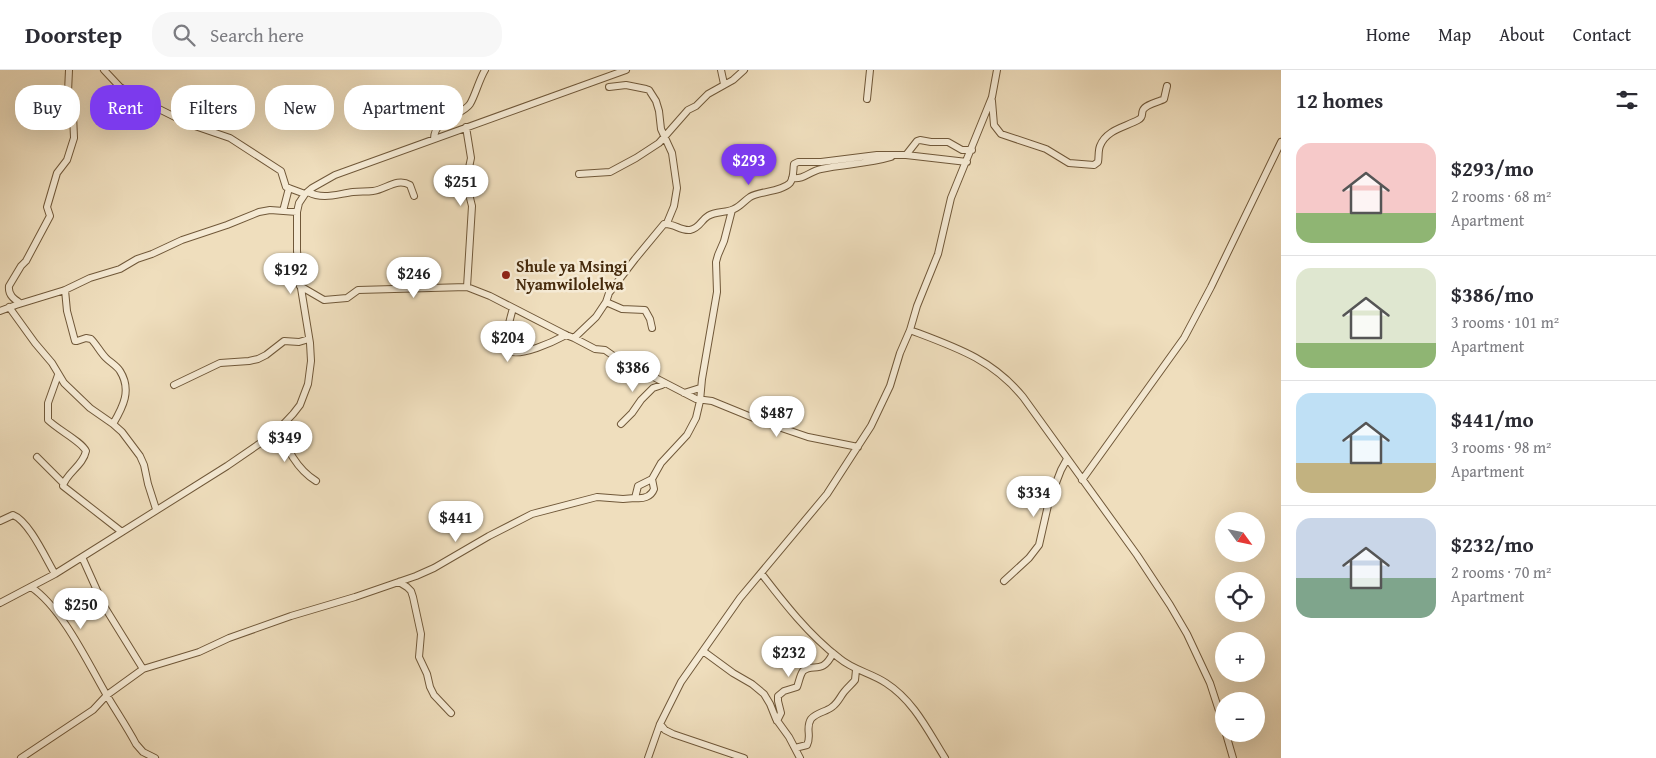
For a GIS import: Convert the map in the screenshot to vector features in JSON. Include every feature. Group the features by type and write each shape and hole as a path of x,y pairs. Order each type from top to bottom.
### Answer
{"street":[{"path":"20,303 12,297 9,286 26,262 50,216 47,207 56,176 67,160 73,143 74,122 68,92 69,70"},
{"path":"104,70 120,87 143,101 189,124 230,138 263,159 281,171 285,185 289,188 318,196 333,196 353,192 373,192 391,184 402,182 410,186 414,196"},
{"path":"434,139 435,130 470,104 485,70"},
{"path":"0,604 55,574 227,466 275,433 300,405 308,384 311,361 300,286 297,250 297,212 299,203 307,193 335,175 626,70"},
{"path":"721,70 724,84"},
{"path":"579,174 616,170 659,143 688,110 744,70"},
{"path":"867,98 870,70"},
{"path":"648,758 660,724 675,691 730,610 820,504 871,426 890,386 900,353 941,246 951,198 992,97 997,70"},
{"path":"574,338 596,317 606,302 609,293 635,259 662,226 668,223 674,206 677,188 672,153 661,129 656,101 649,90 626,85 609,87"},
{"path":"992,97 994,125 1001,134 1046,149 1069,163 1094,165 1098,162 1099,148 1104,139 1122,126 1139,120 1143,116 1145,107 1164,99 1167,86"},
{"path":"466,128 471,158 466,182 472,206 467,287"},
{"path":"906,155 917,141 920,140 948,142 962,150 972,150"},
{"path":"1082,480 1184,338 1211,287 1281,142"},
{"path":"668,223 678,228 691,230 700,226 709,215 732,210 749,197 787,184 792,178 793,166 796,163 877,155 897,156"},
{"path":"792,178 798,179 820,169 906,155 967,162"},
{"path":"283,211 289,188"},
{"path":"0,311 65,290 90,278 120,269 137,259 182,240 227,226 259,212 270,210 297,212"},
{"path":"635,498 638,486 652,479 661,463 691,430 700,401 700,388 717,292 716,262 732,210"},
{"path":"300,286 324,300 348,298 358,290 467,287 480,291 566,336 574,338 592,348 607,352 615,358 700,401 712,401 808,437 858,447"},
{"path":"65,290 67,311 75,341 86,338 91,339 120,370 125,383 124,402 113,424"},
{"path":"606,302 622,310 645,310 650,318 652,328"},
{"path":"10,307 30,337 52,363 64,384 90,408 122,432 144,465 156,510"},
{"path":"513,308 506,344 508,351 513,353 539,347 566,336"},
{"path":"910,330 983,361 1013,384 1158,584 1187,634 1210,683 1215,698"},
{"path":"174,385 220,364 258,359 284,341 299,342 309,339"},
{"path":"58,375 48,403 48,420 67,436 80,443 86,451 85,457 63,484"},
{"path":"621,424 653,388 662,385 664,382"},
{"path":"684,393 700,388"},
{"path":"281,427 285,443 302,470 316,481"},
{"path":"37,457 65,488 122,532"},
{"path":"1004,580 1029,558 1039,545 1052,492 1067,460"},
{"path":"21,758 93,710 107,695 143,669 198,652 229,638 290,616 399,582 434,568 532,514 597,497 644,498 651,495 654,489 652,479"},
{"path":"0,521 13,516 21,520 55,574"},
{"path":"82,557 104,606 143,669"},
{"path":"761,573 783,602 833,653 856,670 884,682 909,702 945,758"},
{"path":"399,582 407,587 413,597 421,634 419,657 430,687 434,695 451,714"},
{"path":"31,587 46,598 57,612 136,744 143,752 155,758"},
{"path":"0,595 9,599"},
{"path":"703,651 761,691 768,700 777,721 800,758"},
{"path":"777,721 781,713 778,696 784,691 797,686 803,671 827,664 833,653"},
{"path":"795,748 807,745 810,739 808,728 811,719 816,714 830,708 839,701 855,680 856,670"},
{"path":"660,724 665,730 673,734 744,758"},
{"path":"1228,742 1233,758"}],"place":[{"name":"Shule ya Msingi Nyamwilolelwa","path":"506,275"}]}
